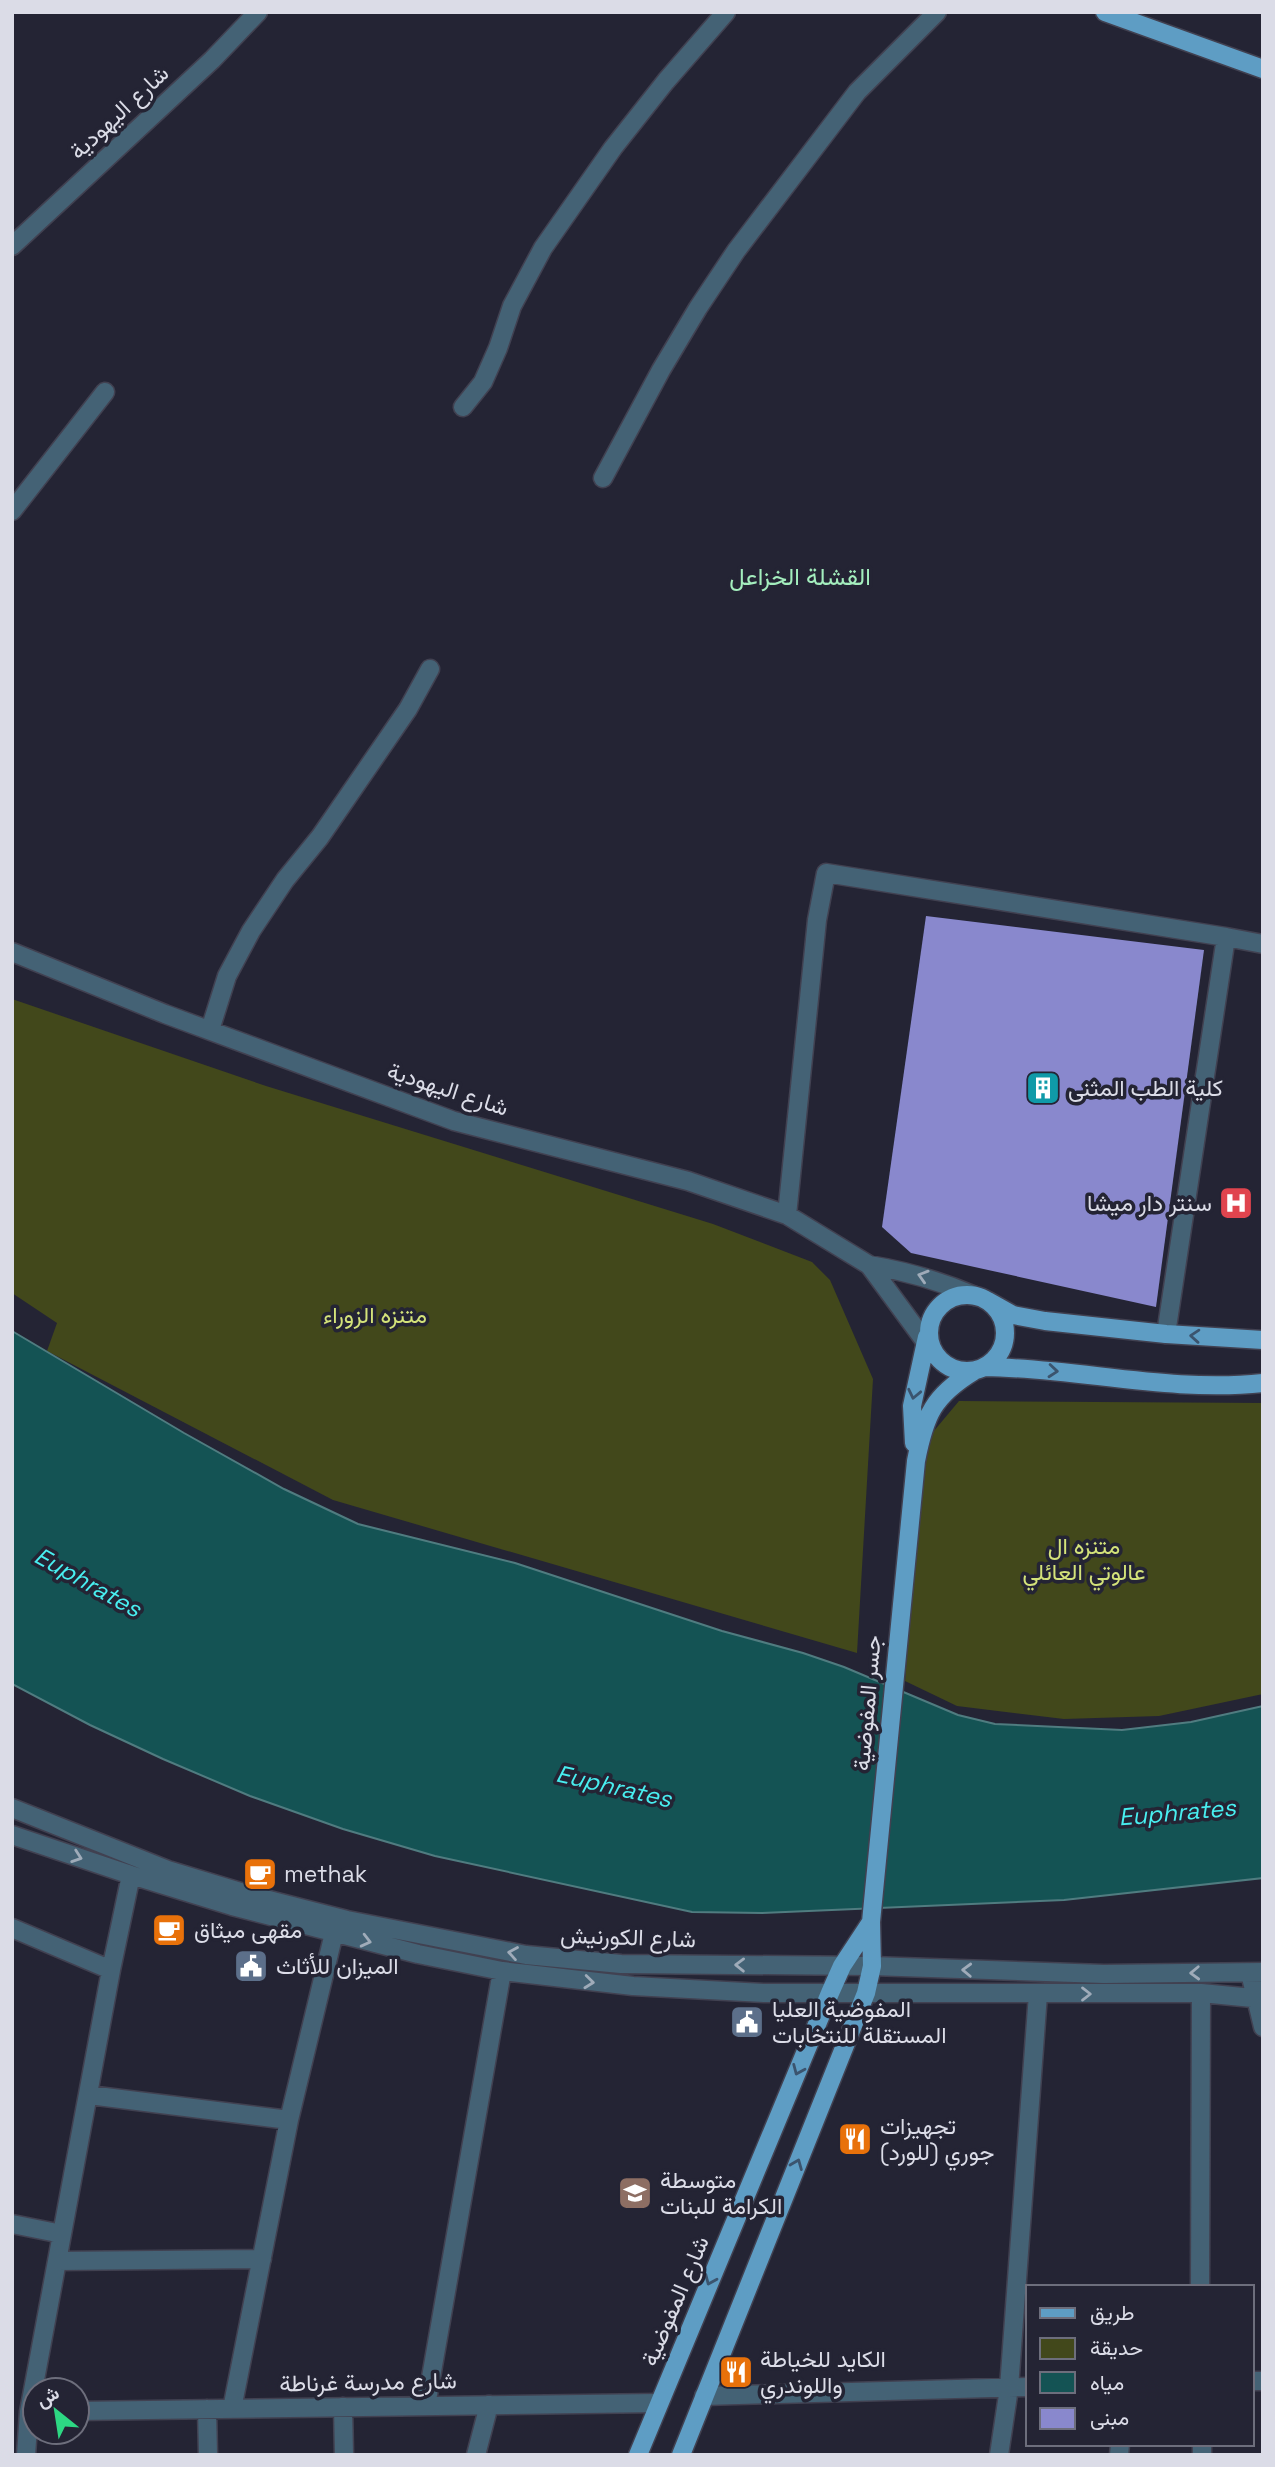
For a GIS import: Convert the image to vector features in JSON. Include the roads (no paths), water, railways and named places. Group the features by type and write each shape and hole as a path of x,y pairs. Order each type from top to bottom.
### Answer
{"main road":[{"path":"1105,12 1263,69"},
{"path":"916,1461 912,1406 933,1316 940,1306 951,1298 963,1295 981,1298 1013,1315 1037,1320 1166,1334 1263,1340"},
{"path":"916,1461 923,1426 931,1409 957,1381 996,1359 1003,1348 1006,1335 1004,1321 998,1310 981,1298"},
{"path":"929,1340 941,1362 962,1372 1019,1368 1116,1379 1220,1386 1263,1383"},
{"name":"جسر المفوضية","path":"872,1922 911,1489 916,1461"},
{"path":"681,2455 866,1993 872,1966 872,1922"},
{"name":"شارع المفوضية","path":"638,2455 830,1993 842,1966 872,1922"}],"street":[{"name":"شارع اليهودية","path":"12,246 212,60 258,12"},
{"path":"463,407 483,382 512,306 543,248 613,148 726,12"},
{"path":"603,478 661,370 736,251 857,92 937,12"},
{"path":"12,511 105,392"},
{"path":"210,1030 227,976 251,931 408,709 430,669"},
{"path":"788,1215 817,920 826,873 1263,944"},
{"path":"1166,1334 1226,937"},
{"name":"شارع اليهودية","path":"12,952 453,1121 688,1181 788,1215 869,1265"},
{"path":"869,1265 905,1271 981,1298"},
{"path":"869,1265 929,1340"},
{"name":"شارع الكورنيش","path":"12,1808 168,1870 257,1897 347,1920 526,1955 601,1963 872,1966 1104,1974 1257,1973"},
{"name":"شارع الكورنيش","path":"12,1835 131,1875 334,1933 502,1972 633,1986 764,1993 1201,1993 1259,2000"},
{"path":"33,2376 131,1875"},
{"path":"12,1928 111,1970"},
{"path":"232,2409 289,2120 334,1933"},
{"path":"426,2406 502,1972"},
{"path":"1257,1973 1263,2027"},
{"path":"1200,2285 1201,1993"},
{"path":"999,2455 1009,2388 1038,1994"},
{"path":"89,2095 289,2120"},
{"path":"12,2224 62,2234"},
{"path":"57,2261 262,2259"},
{"path":"704,2396 1026,2387"},
{"name":"شارع مدرسة غرناطة","path":"91,2411 659,2403"},
{"path":"475,2455 489,2405"},
{"path":"343,2407 344,2455"},
{"path":"207,2409 208,2455"}],"water":[{"name":"Euphrates","path":"12,1331 284,1489 358,1524 515,1563 722,1631 803,1653 844,1667 958,1715 995,1724 1122,1730 1191,1722 1263,1706 1263,1878 1064,1900 762,1913 692,1912 435,1856 343,1829 250,1796 163,1759 12,1684"}],"place":[{"name":"كلية الطب المثنى","path":"1043,1088"},
{"name":"سنتر دار ميشا","path":"1236,1203"},
{"name":"methak","path":"260,1874"},
{"name":"مقهى ميثاق","path":"169,1930"},
{"name":"الميزان للأثاث","path":"251,1966"},
{"name":"المفوضية العليا المستقلة للنتخابات","path":"747,2022"},
{"name":"تجهيزات جوري (للورد)","path":"855,2139"},
{"name":"متوسطة الكرامة للبنات","path":"635,2193"},
{"name":"الكايد للخياطة واللوندري","path":"736,2372"}],"district":[{"name":"القشلة الخزاعل","path":"800,576"}],"park label":[{"name":"متنزه الزوراء","path":"375,1315"},
{"name":"متنزه ال عالوتي العائلي","path":"1084,1559"}]}
